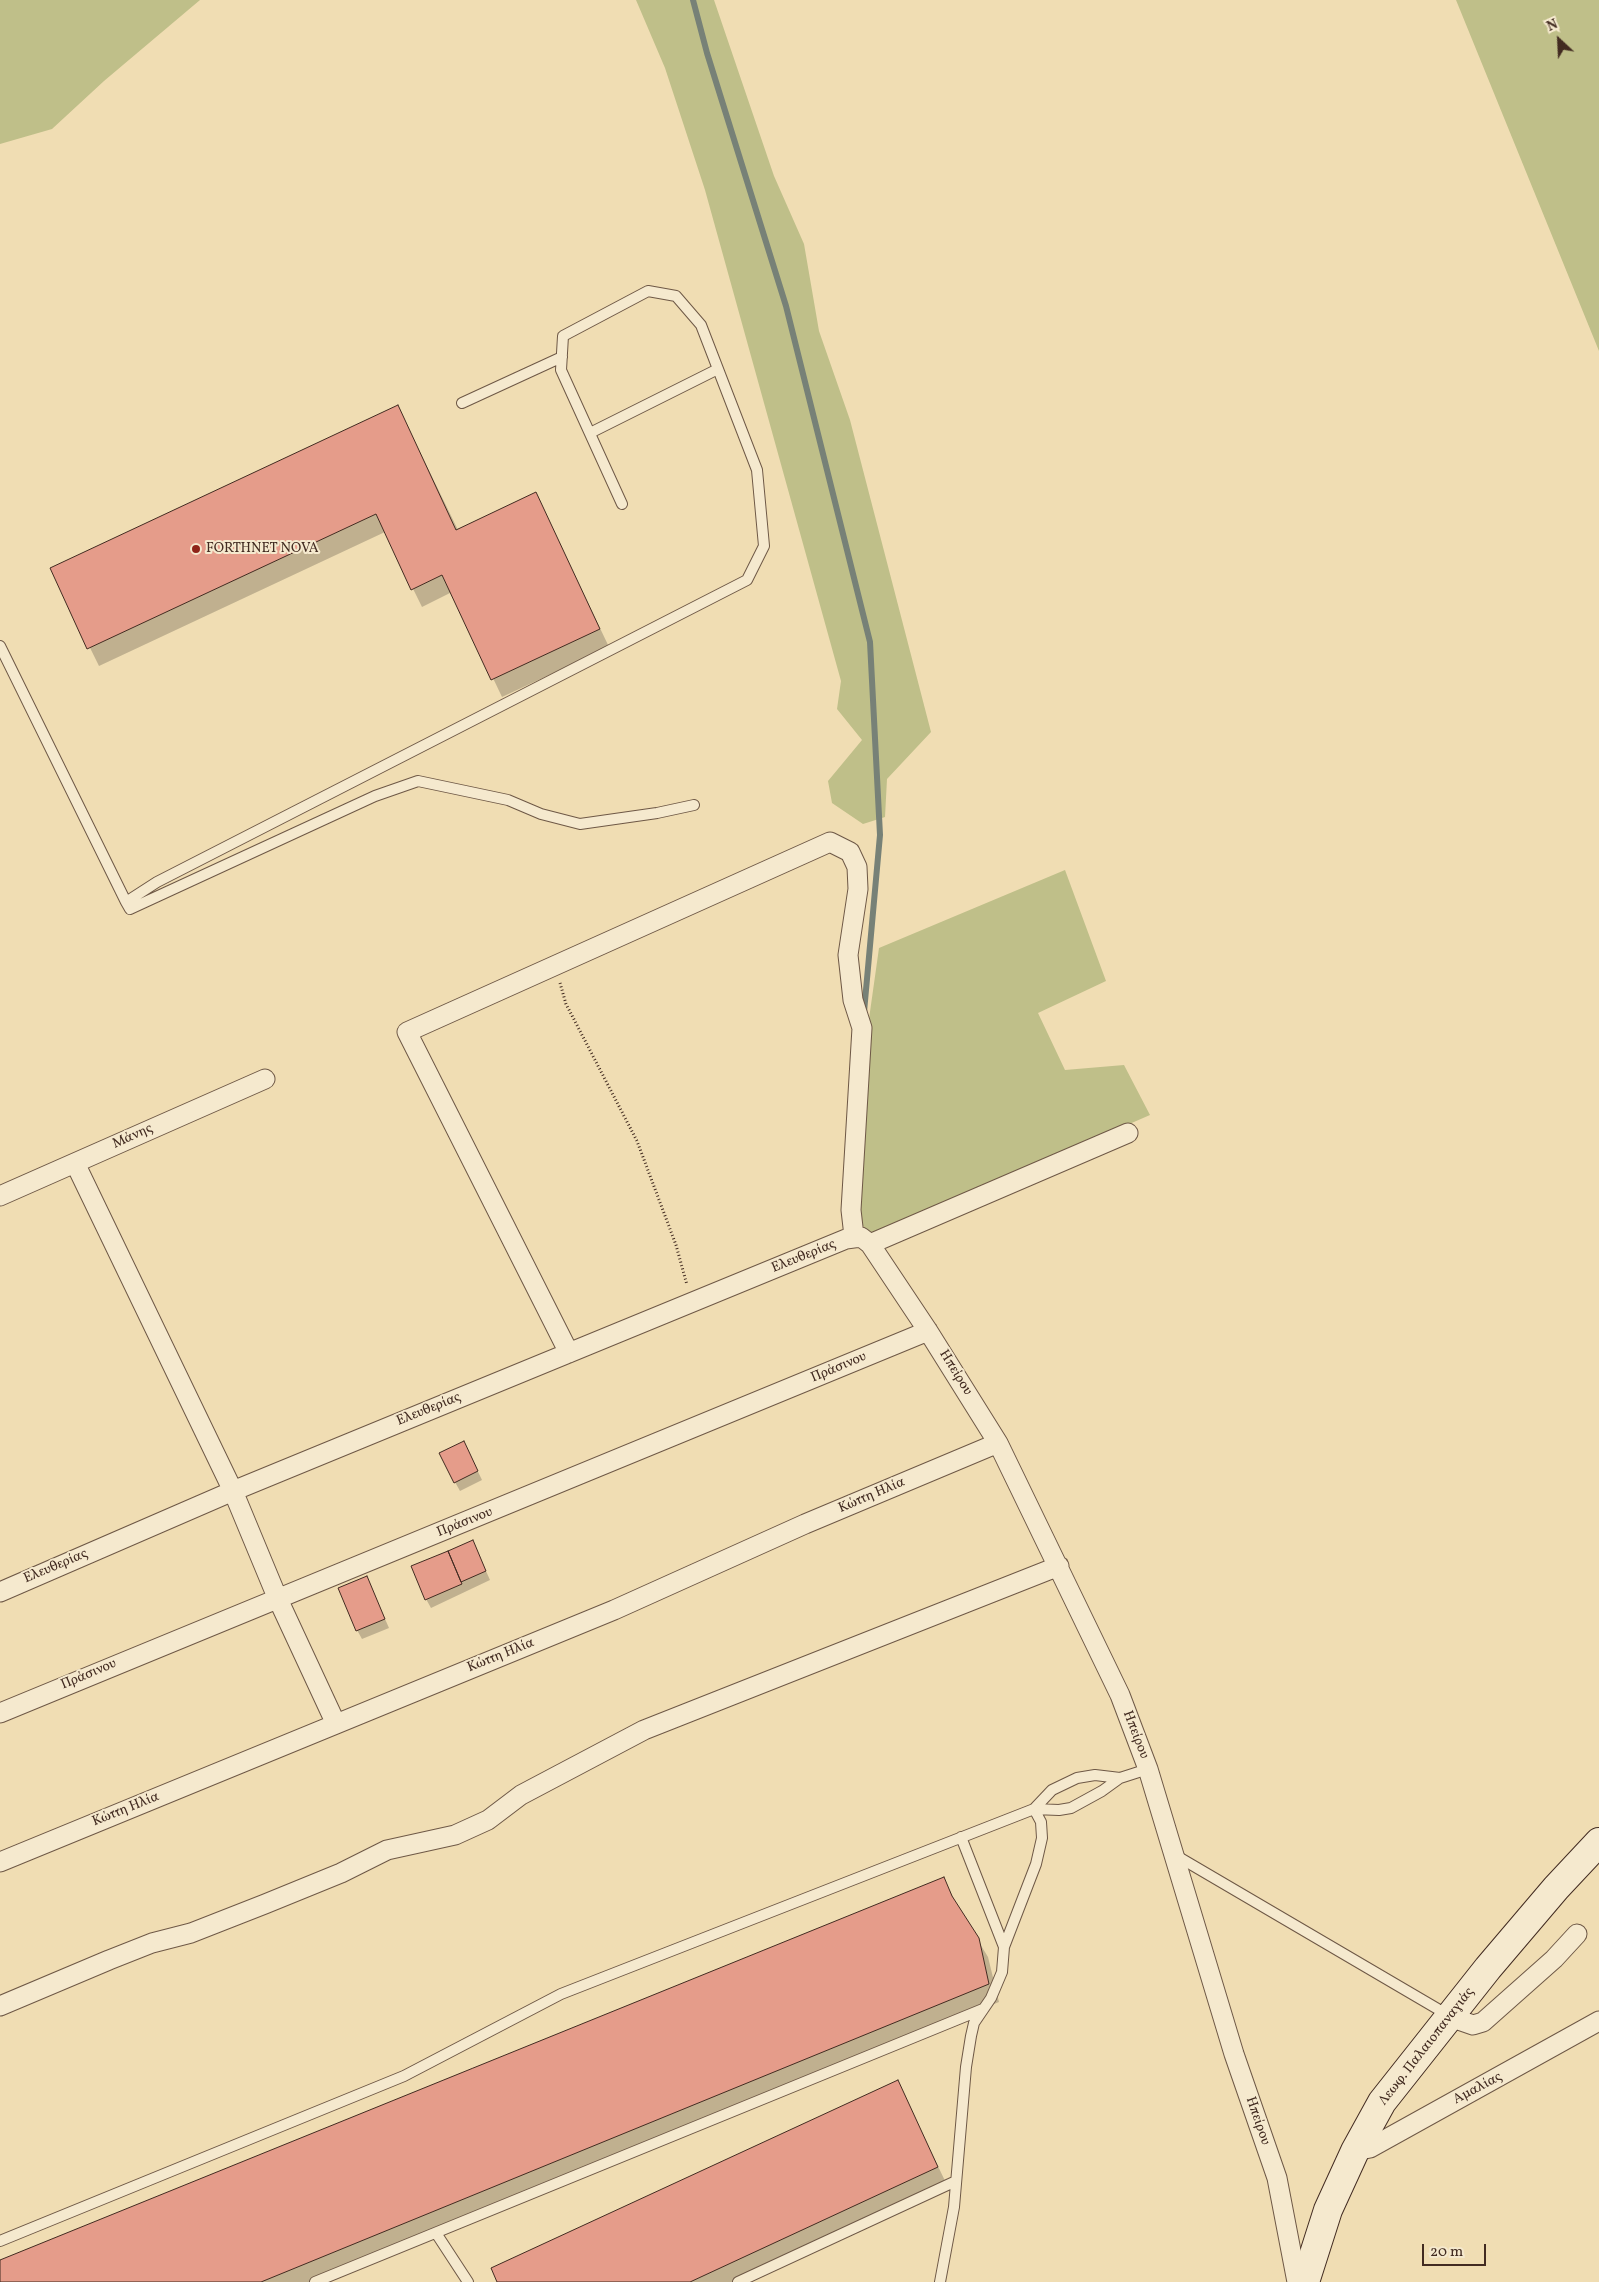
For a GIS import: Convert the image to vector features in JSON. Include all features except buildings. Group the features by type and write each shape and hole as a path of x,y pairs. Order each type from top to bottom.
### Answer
{"street":[{"path":"569,1353 407,1032 830,842 850,852 857,867 858,889 848,955 854,1000 862,1028 851,1210 862,1239"},
{"name":"Μάνης","path":"0,1196 266,1079"},
{"name":"Ελευθερίας","path":"0,1592 232,1491 692,1302 862,1239 1128,1133"},
{"path":"75,1163 232,1491 277,1597 336,1724"},
{"name":"Ηπείρου","path":"862,1239 928,1331 998,1443 1120,1695 1148,1768 1234,2054 1277,2178 1297,2282"},
{"name":"Πράσινου","path":"0,1712 277,1597 489,1513 928,1331"},
{"name":"Κώττη Ηλία","path":"0,1862 614,1610 805,1524 998,1443"},
{"path":"0,2006 152,1943 191,1933 266,1904 342,1873 387,1850 455,1835 488,1820 521,1795 644,1730 1059,1566"},
{"name":"Λεωφ. Παλαιοπαναγιάς","path":"1305,2282 1328,2210 1355,2151 1382,2102 1488,1968 1556,1888 1599,1842"},
{"path":"1450,2017 1473,2025 1483,2022 1554,1959 1577,1934"},
{"name":"Αμαλίας","path":"1355,2151 1370,2148 1540,2056 1599,2021"}],"lane":[{"path":"126,902 157,882 748,580 764,546 758,470 701,325 676,296 648,291 564,336 562,370 622,504"},
{"path":"462,403 562,356"},
{"path":"590,433 718,368"},
{"path":"0,646 130,909 376,796 418,781 508,800 541,814 580,824 657,813 694,805"},
{"path":"0,2241 404,2076 560,1994 1034,1809 1059,1810 1071,1808 1102,1791 1120,1778 1148,1768"},
{"path":"1034,1809 1052,1790 1077,1778 1095,1775 1120,1778"},
{"path":"940,2282 954,2208 966,2067 974,2024 991,1998 1002,1972 1004,1947 1036,1864 1042,1838 1041,1822 1034,1809"},
{"path":"960,1837 1004,1947"},
{"path":"1175,1855 1450,2017"},
{"path":"315,2282 983,2009"},
{"path":"738,2282 956,2181"},
{"path":"436,2234 468,2282"}],"path":[{"path":"556,966 566,1004 637,1141 676,1245 692,1302"}],"green space":[{"path":"0,0 200,0 104,81 52,129 0,144"},
{"path":"636,0 714,0 774,176 804,244 819,331 850,420 931,732 887,779 885,817 863,824 832,803 828,781 862,740 837,709 841,681 705,190 665,68"},
{"path":"1456,0 1599,0 1599,351"},
{"path":"1065,870 1106,981 1038,1013 1065,1070 1124,1065 1150,1115 874,1235 854,1219 868,1026 879,948"}],"waterway":[{"path":"693,0 707,53 786,306 870,642 880,835 864,1012"}],"place":[{"name":"FORTHNET NOVA","path":"196,549"}]}
